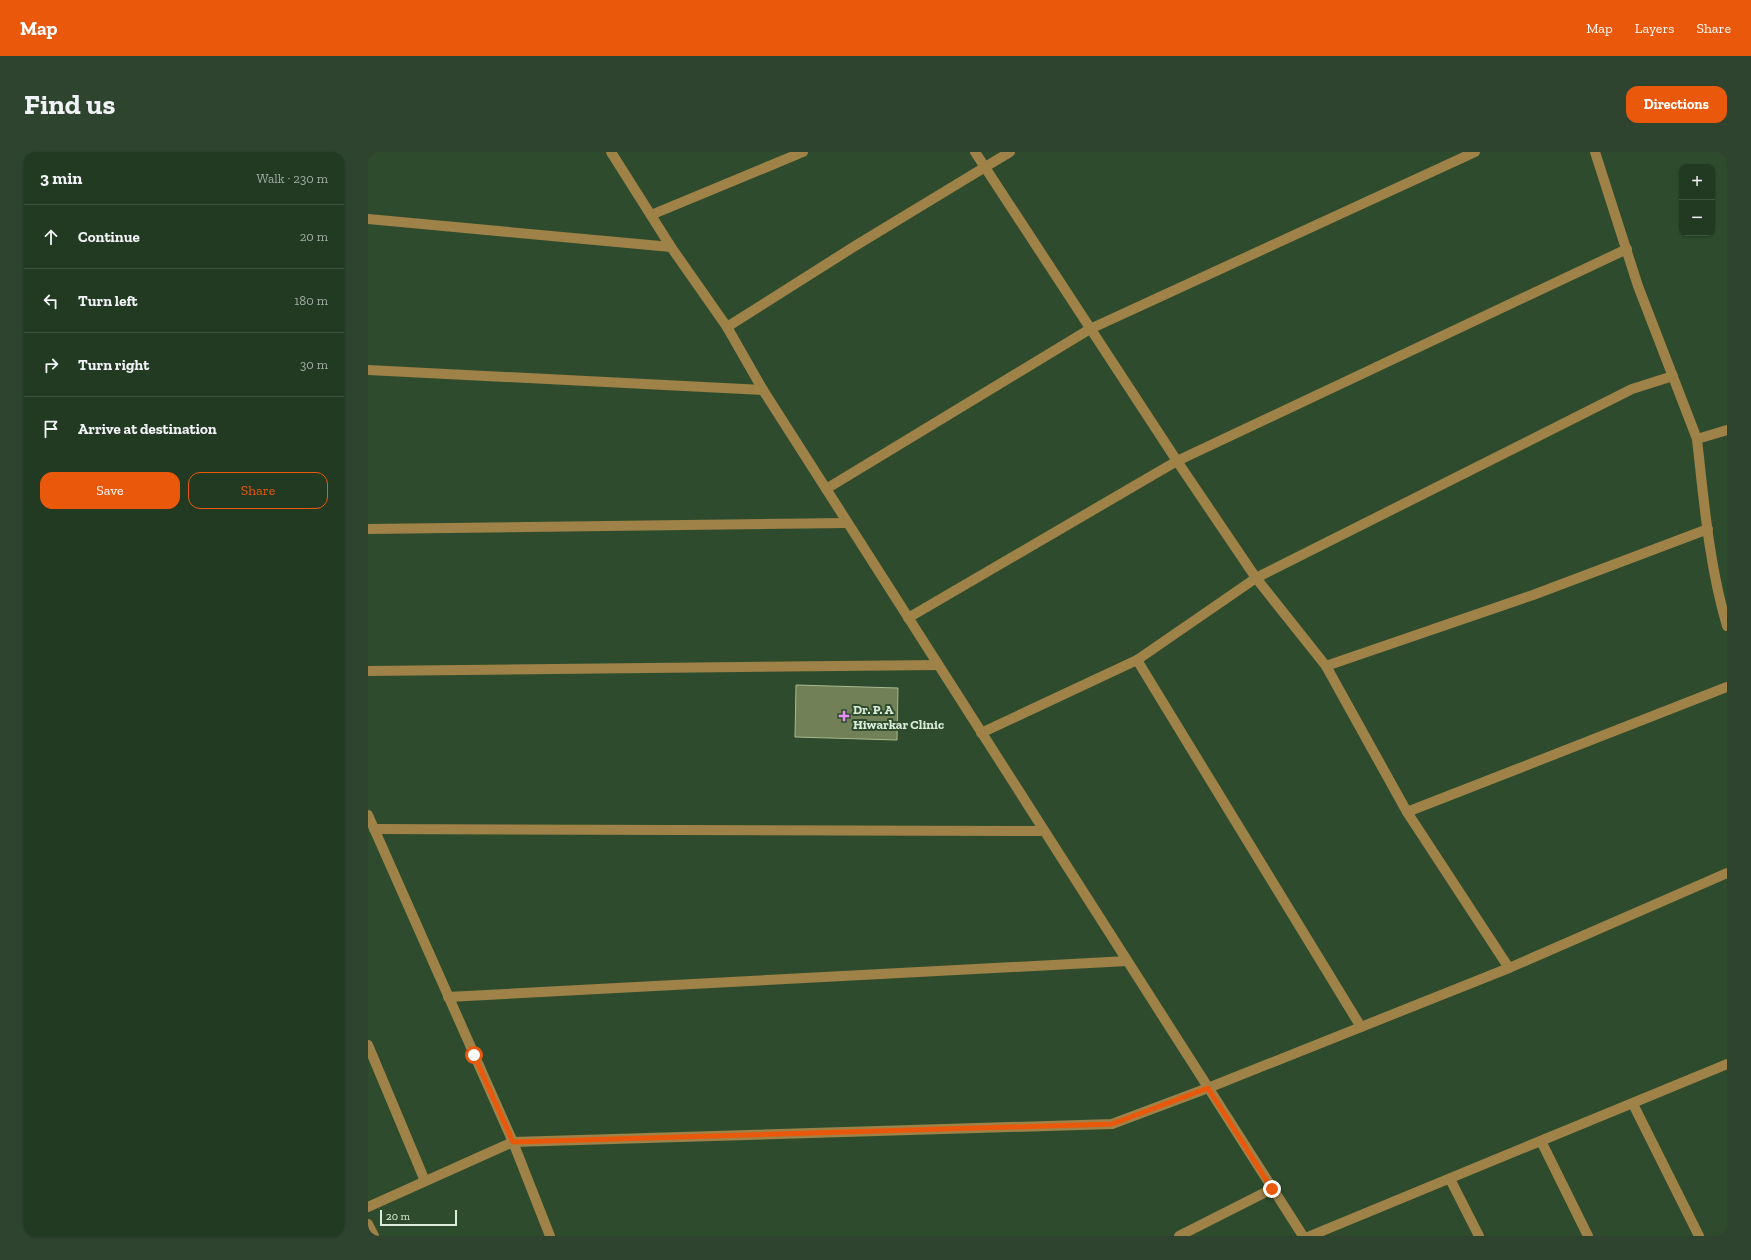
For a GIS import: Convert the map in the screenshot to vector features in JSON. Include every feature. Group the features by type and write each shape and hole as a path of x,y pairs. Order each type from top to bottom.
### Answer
{"street":[{"path":"610,152 671,247 727,327 763,390 847,523 1303,1236"},
{"path":"651,215 803,152"},
{"path":"975,152 1177,461 1256,578 1326,666 1407,812 1509,968"},
{"path":"727,327 855,246 986,168 1010,152"},
{"path":"826,489 1090,329 1475,152"},
{"path":"1595,152 1638,286 1697,439 1708,529 1720,602 1727,626"},
{"path":"368,219 671,247"},
{"path":"908,618 1177,461 1627,249"},
{"path":"368,370 763,390"},
{"path":"981,733 1136,660 1256,578 1632,389 1673,376"},
{"path":"1697,439 1727,430"},
{"path":"368,528 847,523"},
{"path":"1326,666 1533,595 1708,529"},
{"path":"1136,660 1361,1027"},
{"path":"368,671 938,665"},
{"path":"1407,812 1727,687"},
{"path":"368,815 513,1142 550,1236"},
{"path":"374,829 1044,831"},
{"path":"368,1207 513,1142 1112,1124 1208,1088 1509,968 1727,873"},
{"path":"448,997 1127,961"},
{"path":"368,1045 425,1181"},
{"path":"1310,1236 1727,1064"},
{"path":"1632,1104 1698,1236"},
{"path":"1541,1141 1588,1236"},
{"path":"1450,1179 1479,1236"},
{"path":"1179,1236 1272,1189"},
{"path":"368,1224 374,1236"}],"building":[{"path":"796,685 898,688 897,740 795,737"}],"place":[{"name":"Dr. P. A Hiwarkar Clinic","path":"844,716"}],"route":[{"path":"474,1055 513,1142 1112,1124 1208,1088 1272,1189"}]}
